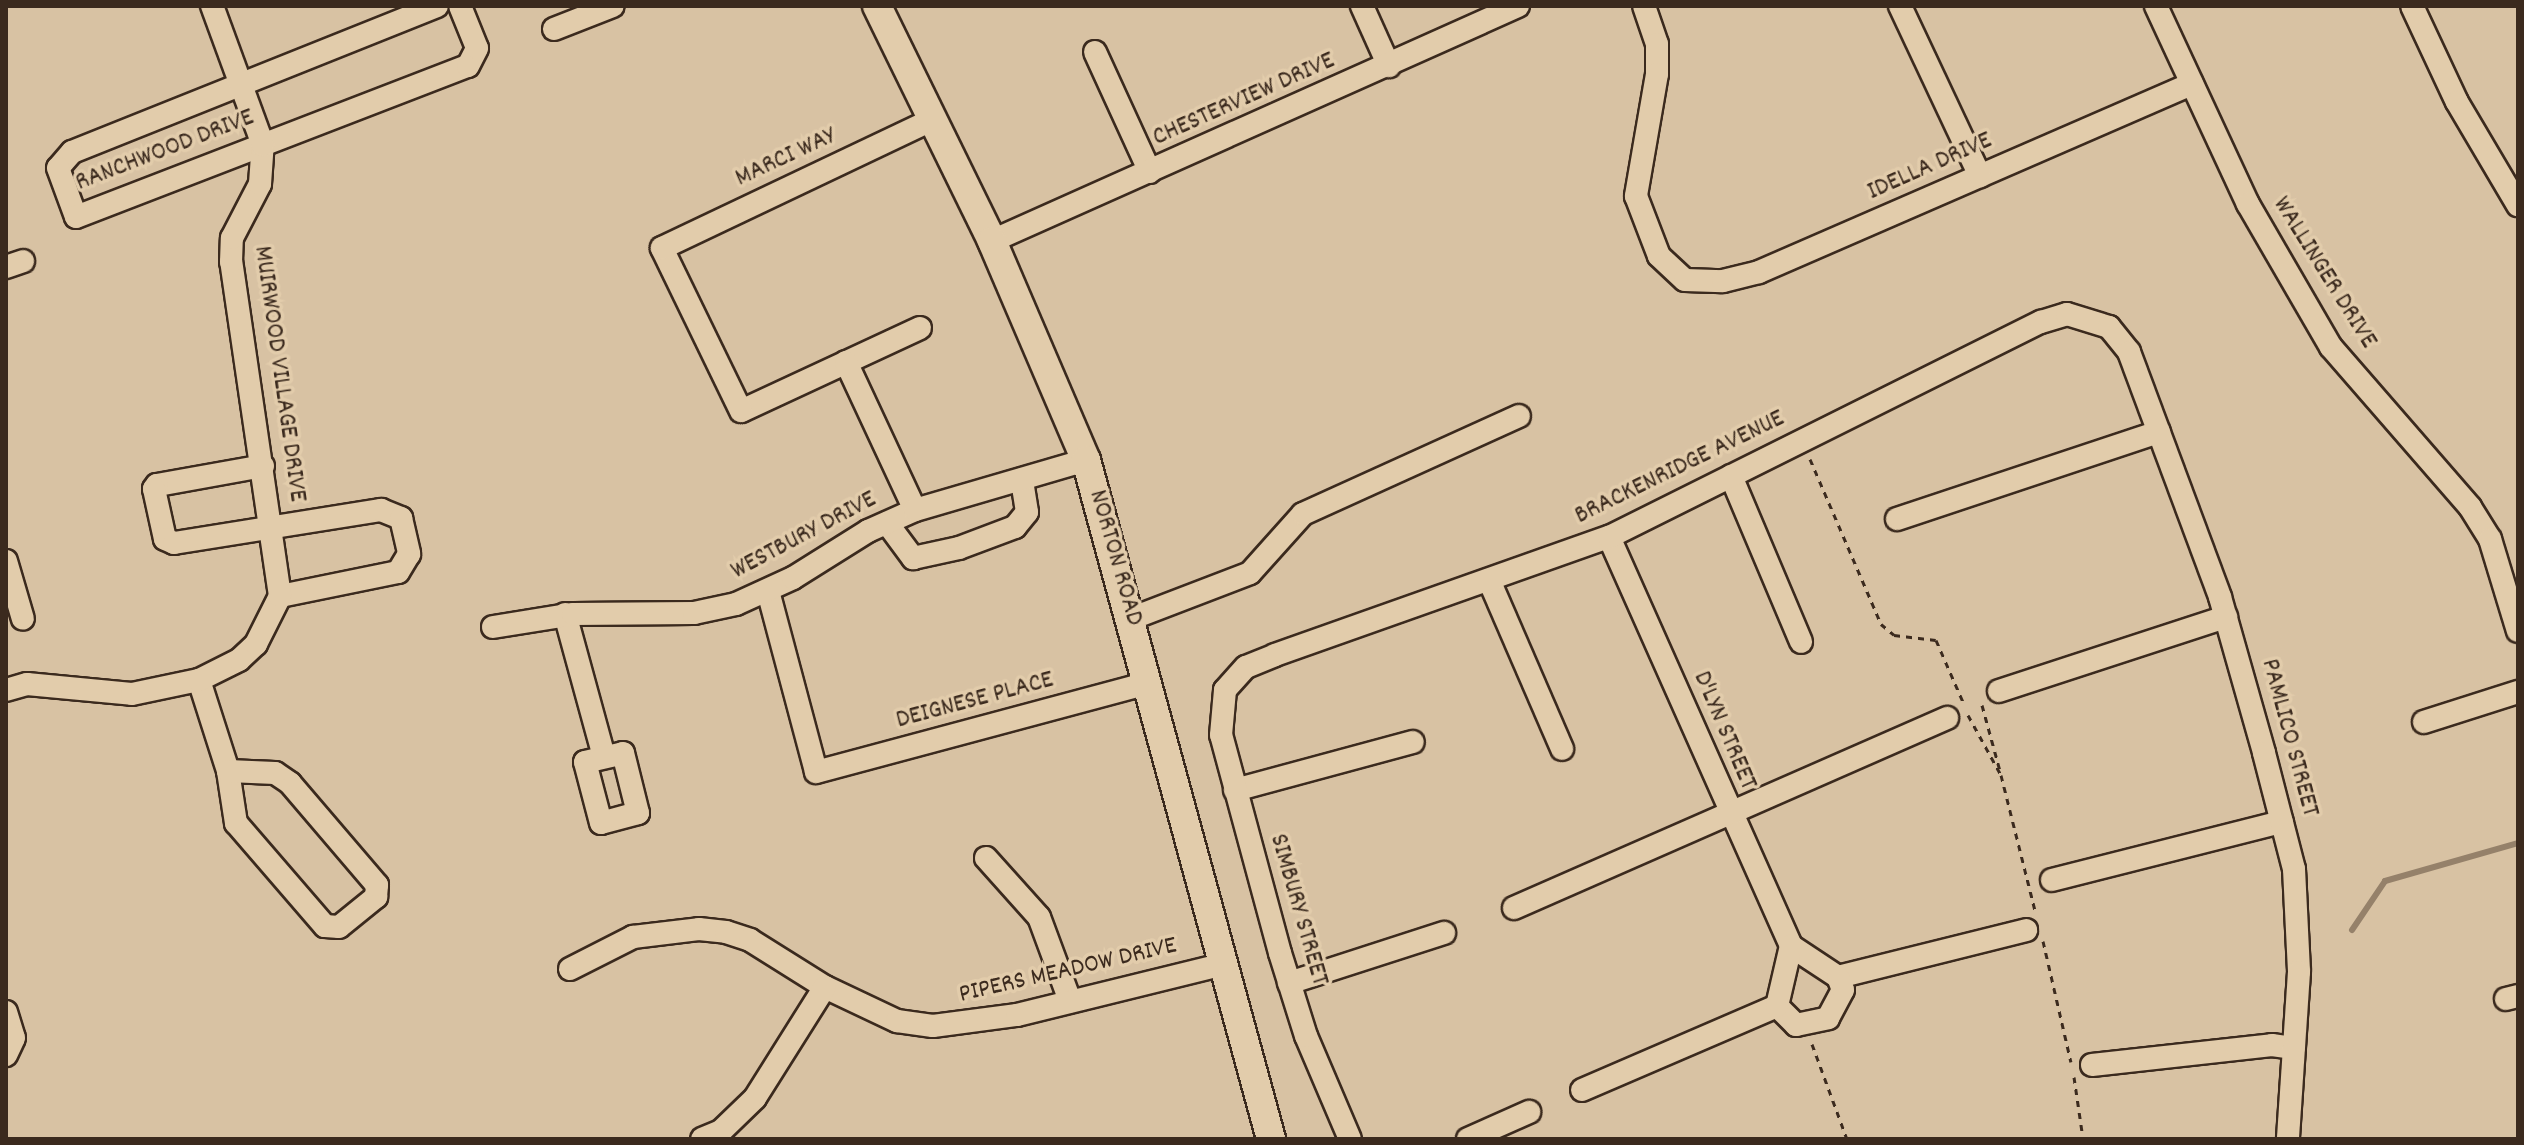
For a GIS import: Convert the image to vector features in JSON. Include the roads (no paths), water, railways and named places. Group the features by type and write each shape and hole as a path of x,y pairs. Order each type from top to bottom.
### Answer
{"main road":[{"name":"NORTON ROAD","path":"877,6 992,241 1086,460 1133,618 1271,1139"}],"street":[{"name":"MUIRWOOD VILLAGE DRIVE","path":"212,6 263,143 260,184 232,238 231,262 280,596"},
{"name":"RANCHWOOD DRIVE","path":"437,6 242,88 72,152 58,168 76,217 468,66 477,48 460,6"},
{"path":"554,29 613,6"},
{"path":"1362,6 1389,66"},
{"name":"CHESTERVIEW DRIVE","path":"992,241 1518,6"},
{"name":"IDELLA DRIVE","path":"1644,6 1657,44 1657,74 1636,196 1659,256 1685,280 1723,281 1759,272 2192,84"},
{"path":"1900,6 1980,176"},
{"name":"WALLINGER DRIVE","path":"2156,6 2255,216 2331,347 2470,507 2490,539 2518,631"},
{"path":"2412,6 2457,102 2516,199"},
{"path":"1095,52 1150,172"},
{"name":"MARCI WAY","path":"846,362 741,411 662,248 934,119"},
{"name":"BRACKENRIDGE AVENUE","path":"1225,690 1246,667 1275,655 1609,537 2055,317 2081,315 2109,327 2136,368"},
{"path":"915,510 846,362 920,328"},
{"name":"PAMLICO STREET","path":"2136,368 2226,617 2282,822 2295,884 2299,972 2288,1139"},
{"path":"1133,618 1250,573 1303,514 1519,416"},
{"path":"1897,519 2159,432"},
{"name":"WESTBURY DRIVE","path":"493,627 565,614 694,613 768,591 915,510 1086,460"},
{"path":"6,690 27,684 132,694 199,680 239,660 256,644 280,596 398,572 409,554 401,518 381,510 169,542 162,535 154,489 163,482 263,466"},
{"path":"1731,476 1801,642"},
{"path":"887,523 913,558 959,548 1015,527 1027,512 1022,479"},
{"name":"D'LYN STREET","path":"1609,537 1729,814 1791,946"},
{"path":"6,561 23,619"},
{"path":"1489,580 1562,749"},
{"name":"DEIGNESE PLACE","path":"768,591 816,772 1149,683"},
{"path":"565,614 604,757"},
{"path":"1990,694 2226,617"},
{"path":"199,680 228,771 236,823 325,926 339,927 376,897 377,885 290,783 275,773 228,771"},
{"name":"SIMBURY STREET","path":"1225,690 1221,735 1235,790 1289,983 1350,1139"},
{"path":"2424,722 2518,692"},
{"path":"1514,908 1947,718"},
{"path":"1235,790 1413,742"},
{"path":"2052,880 2282,822"},
{"path":"986,858 1039,917 1070,1001"},
{"path":"1838,977 2034,926"},
{"name":"PIPERS MEADOW DRIVE","path":"570,969 633,937 699,929 750,940 825,987 897,1021 933,1026 968,1025 1224,964"},
{"path":"1289,983 1444,933"},
{"path":"1791,946 1838,977 1843,990 1838,1006 1828,1018 1805,1025 1786,1020 1777,1006 1791,946"},
{"path":"702,1139 721,1131 755,1098 825,987"},
{"path":"1582,1090 1777,1006"},
{"path":"6,1012 14,1038 6,1055"},
{"path":"2092,1065 2272,1045 2294,1048"},
{"path":"1468,1139 1529,1112"}],"waterway":[{"path":"2352,930 2385,881 2518,843"}]}
